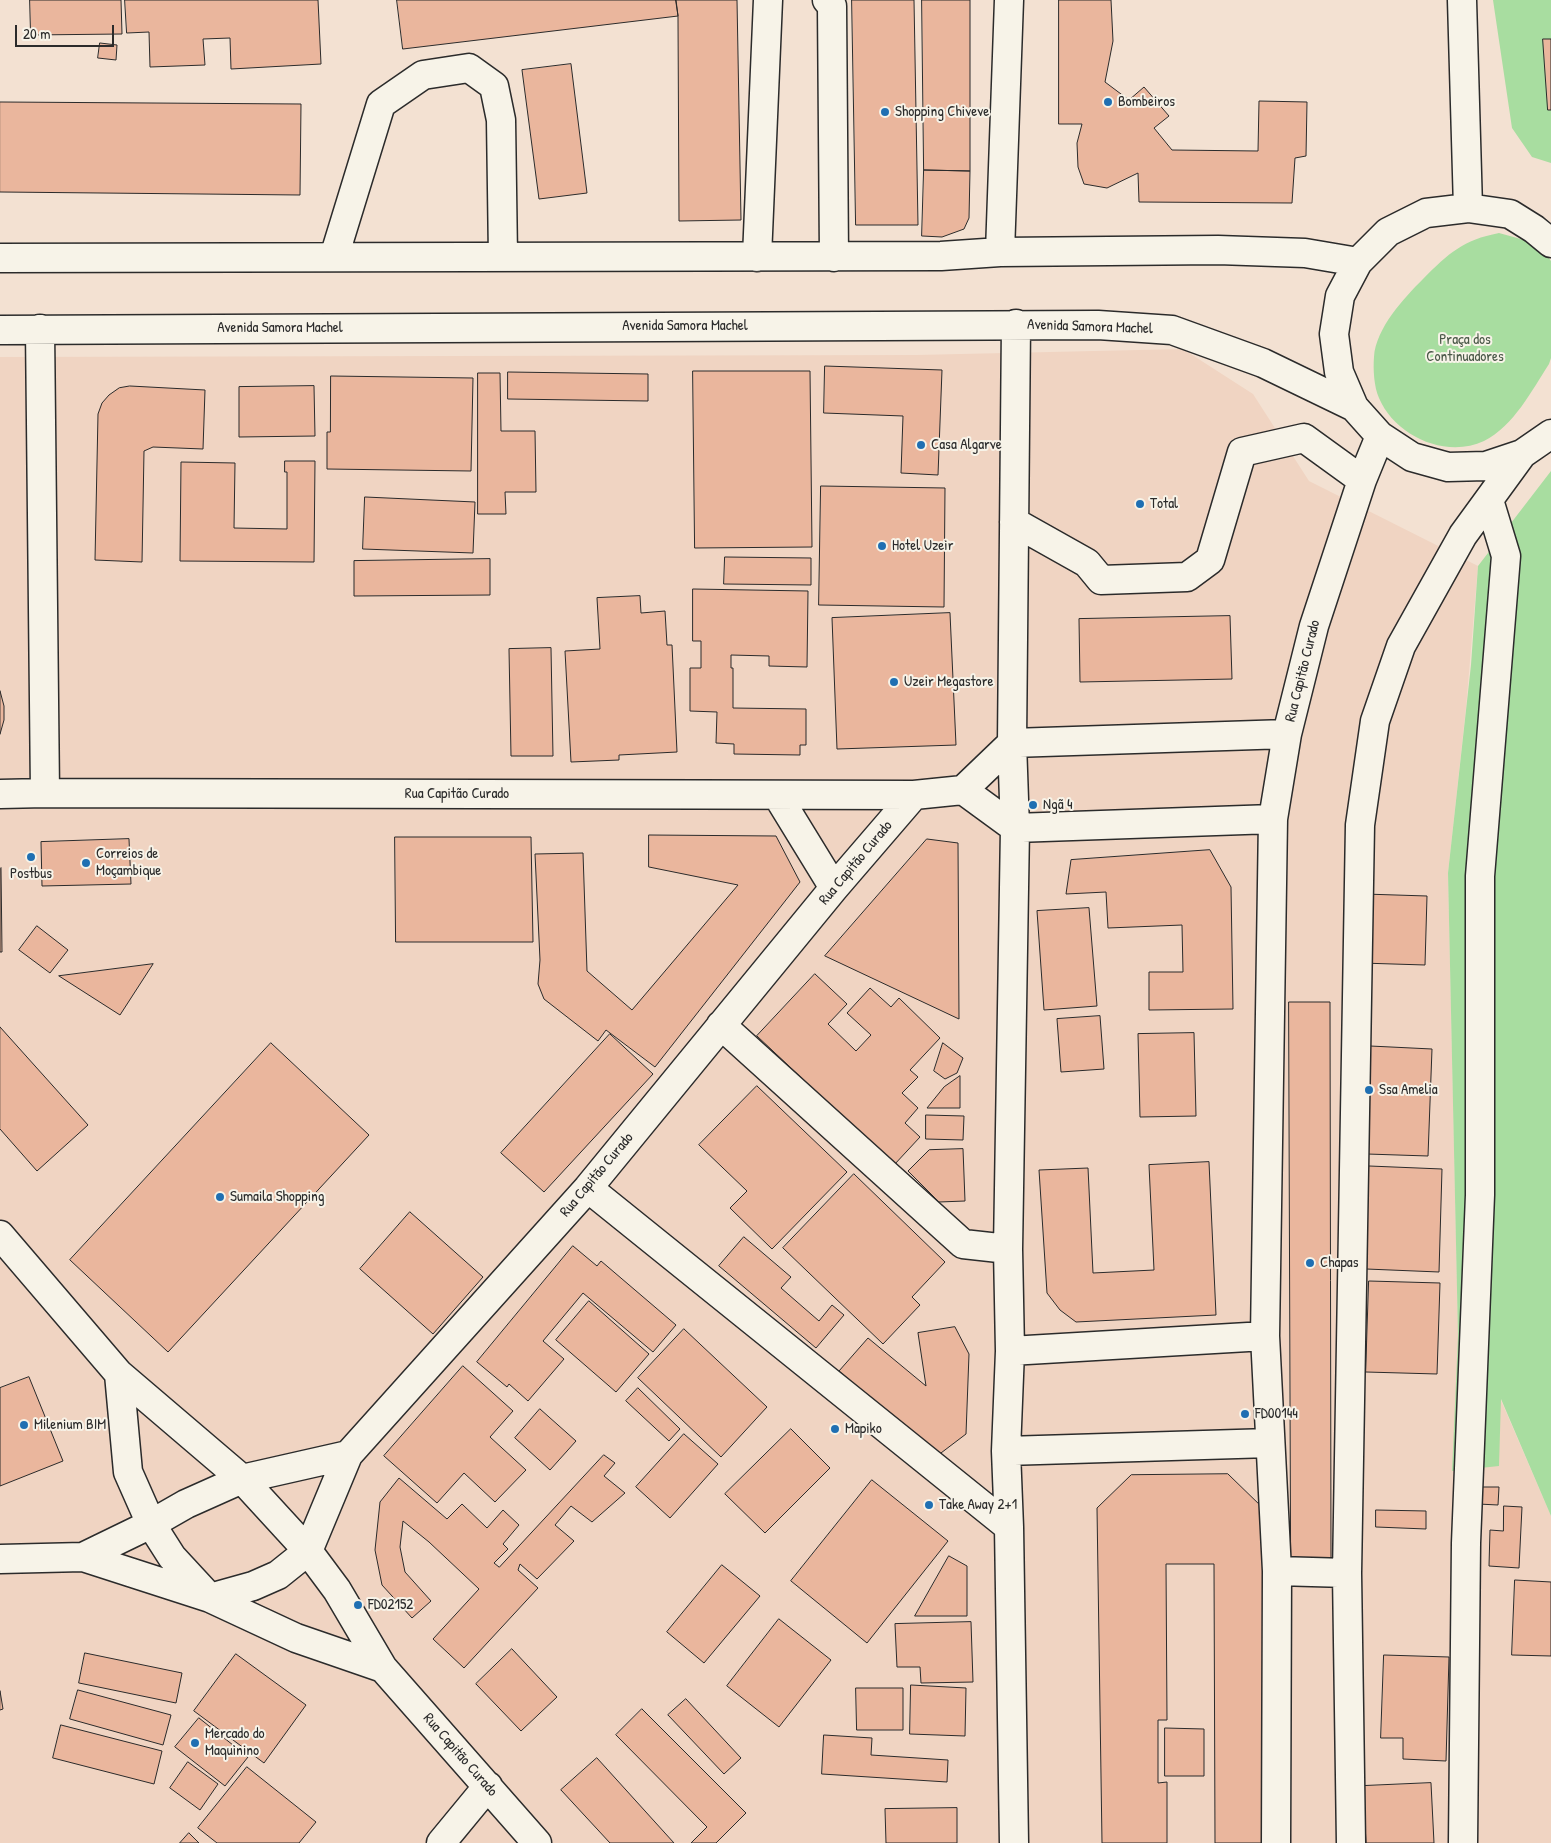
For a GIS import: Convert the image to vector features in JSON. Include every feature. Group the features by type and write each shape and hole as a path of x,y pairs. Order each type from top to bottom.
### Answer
{"street":[{"path":"757,257 768,0"},
{"path":"827,0 832,6 834,257"},
{"path":"1000,252 1009,0"},
{"path":"1462,0 1468,208"},
{"path":"334,257 381,104 423,75 469,68 494,86 501,120 503,257"},
{"path":"1551,227 1510,214 1468,208 1426,213 1388,232 1358,262 1340,296 1334,334 1339,372 1354,407 1380,436 1412,457 1448,467 1486,466 1522,454 1551,434"},
{"path":"1510,214 1534,229 1551,244"},
{"path":"0,258 834,257 941,256 1000,252 1218,250 1305,253 1358,262"},
{"path":"1014,1843 1006,1451 1010,1351 1008,1249 1015,828 1012,743 1016,324"},
{"name":"Avenida Samora Machel","path":"0,330 1098,325 1172,330 1263,363 1354,407"},
{"path":"40,329 45,793"},
{"name":"Rua Capitão Curado","path":"1012,743 1287,734 1314,626 1362,480 1380,436"},
{"path":"1014,522 1088,563 1101,580 1187,577 1210,560 1242,452 1304,438 1362,480"},
{"path":"1351,1843 1347,1573 1360,825 1375,721 1401,646 1463,535 1522,454"},
{"path":"1463,1843 1466,1543 1480,1195 1480,876 1506,556 1489,500"},
{"path":"1276,1843 1277,1571 1265,1336 1273,819 1287,734"},
{"path":"1012,743 963,790 1015,828 1273,819"},
{"name":"Rua Capitão Curado","path":"0,794 914,795 963,790"},
{"path":"777,795 834,888"},
{"name":"Rua Capitão Curado","path":"308,1551 348,1455 588,1188 834,888 914,795"},
{"path":"721,1025 963,1244 1008,1249"},
{"path":"588,1188 1009,1527"},
{"name":"Rua Capitão Curado","path":"0,1235 119,1374 242,1479 308,1551 337,1590 383,1668 537,1843"},
{"path":"1010,1351 1265,1336"},
{"path":"119,1374 128,1472 151,1524 172,1557 210,1598"},
{"path":"1006,1451 1270,1443"},
{"path":"83,1556 151,1524 186,1504 242,1479 348,1455"},
{"path":"210,1598 253,1586 278,1574 308,1551"},
{"path":"0,1559 83,1556 210,1598 296,1638 383,1668"},
{"path":"1277,1571 1347,1573"},
{"path":"441,1843 488,1786"}],"shaded area":[{"path":"1183,349 1253,394 1309,481 1478,566 1466,708 1448,873 1461,1465 1500,1398 1551,1516 1551,1843 0,1843 0,357 917,355"}],"green space":[{"path":"1493,0 1551,0 1551,163 1532,157 1512,128"},
{"name":"Praça dos Continuadores","path":"1499,233 1521,239 1535,246 1551,261 1551,358 1549,364 1513,417 1495,434 1484,441 1469,446 1454,447 1423,441 1397,423 1377,394 1374,357 1380,335 1400,304 1449,255 1476,239"},
{"path":"1551,471 1551,1516 1501,1399 1499,1466 1452,1471 1458,1336 1448,873 1471,665 1478,566"}],"building":[{"path":"30,0 121,0 122,34 31,35"},
{"path":"125,0 318,0 321,64 231,69 230,38 203,39 205,65 150,67 149,32 127,33"},
{"path":"397,0 676,0 678,16 403,49"},
{"path":"676,0 737,0 741,220 679,221 678,16"},
{"name":"Shopping Chiveve","path":"852,0 914,0 918,225 856,225"},
{"path":"922,0 970,0 970,171 924,170"},
{"name":"Bombeiros","path":"1059,0 1111,0 1113,41 1105,82 1129,100 1144,87 1169,116 1154,128 1172,150 1258,151 1259,101 1307,102 1306,156 1295,158 1292,203 1139,202 1138,173 1107,188 1084,184 1078,167 1077,143 1082,124 1059,124"},
{"path":"1543,39 1551,39 1551,110 1548,110"},
{"path":"100,43 117,45 116,60 98,58"},
{"path":"571,64 587,193 539,199 522,70"},
{"path":"0,102 301,104 300,195 0,192"},
{"path":"924,170 970,171 969,218 964,229 942,237 922,236"},
{"name":"Casa Algarve","path":"825,366 942,370 938,475 901,473 903,416 824,413"},
{"path":"693,371 810,371 812,547 695,548"},
{"path":"508,372 648,374 648,401 508,399"},
{"path":"478,373 500,373 501,431 535,431 536,492 505,492 506,514 478,514"},
{"path":"331,376 473,378 471,471 327,469 327,432 330,432"},
{"path":"130,386 205,390 203,449 153,447 144,451 142,562 95,560 98,414 102,403 109,395 119,388"},
{"path":"314,386 315,436 239,437 239,387"},
{"path":"285,461 315,461 314,562 180,561 181,462 235,463 234,528 287,529 287,472 285,472"},
{"name":"Hotel Uzeir","path":"821,486 945,488 944,607 819,605"},
{"path":"365,497 475,502 473,553 363,549"},
{"path":"725,557 811,558 811,585 724,584"},
{"path":"490,559 490,595 354,596 354,561"},
{"path":"693,589 808,591 807,667 769,666 769,656 731,655 731,668 733,668 733,708 806,709 806,745 800,745 800,755 734,754 734,744 716,743 717,712 690,711 690,668 701,668 701,641 693,641"},
{"path":"640,596 641,613 665,611 667,645 672,645 677,752 619,755 619,760 571,762 565,651 600,649 597,598"},
{"name":"Uzeir Megastore","path":"950,613 956,745 837,749 832,618"},
{"path":"1230,616 1232,679 1080,682 1079,619"},
{"path":"551,648 553,756 511,756 509,649"},
{"path":"0,691 4,706 4,720 0,734"},
{"path":"649,835 776,836 800,882 655,1067 606,1030 598,1041 544,999 538,984 540,960 535,854 583,853 587,971 632,1010 738,885 649,867"},
{"path":"395,837 531,837 533,942 396,942"},
{"name":"Correios de Moçambique","path":"129,839 131,884 42,886 41,842"},
{"path":"927,839 958,843 959,1019 825,956"},
{"path":"1210,850 1231,887 1233,1009 1149,1010 1149,972 1183,972 1182,925 1108,928 1106,892 1066,894 1071,860"},
{"path":"0,869 2,952 0,952"},
{"path":"1364,894 1427,896 1425,965 1361,963"},
{"path":"1089,908 1097,1006 1044,1010 1037,911"},
{"path":"37,926 68,950 50,973 19,950"},
{"path":"153,964 120,1015 59,976"},
{"path":"815,974 847,1004 828,1024 856,1051 871,1035 847,1013 870,988 891,1007 899,998 940,1038 910,1070 918,1077 902,1093 918,1108 905,1123 920,1137 894,1165 757,1036"},
{"name":"Chapas","path":"1289,1002 1330,1002 1331,1559 1291,1558"},
{"path":"1100,1016 1104,1069 1061,1072 1057,1019"},
{"path":"0,1027 88,1125 37,1171 0,1129"},
{"path":"1194,1033 1196,1116 1140,1117 1138,1034"},
{"path":"610,1034 653,1074 544,1192 501,1153"},
{"name":"Sumaila Shopping","path":"271,1043 369,1135 168,1352 70,1260"},
{"path":"943,1043 963,1058 957,1073 945,1079 934,1071"},
{"path":"1370,1046 1432,1049 1428,1156 1367,1154"},
{"path":"960,1076 960,1108 927,1108 944,1087"},
{"path":"757,1086 847,1172 772,1249 730,1208 747,1191 699,1145"},
{"path":"926,1115 964,1116 963,1140 926,1139"},
{"path":"963,1149 965,1201 939,1202 908,1171 929,1150"},
{"path":"1209,1162 1216,1315 1076,1322 1060,1310 1047,1293 1039,1170 1088,1168 1093,1273 1154,1270 1149,1165"},
{"path":"1369,1166 1442,1169 1439,1272 1366,1269"},
{"path":"854,1174 945,1262 912,1297 920,1305 883,1344 783,1248"},
{"path":"410,1212 483,1277 433,1334 360,1269"},
{"path":"744,1237 791,1277 781,1288 819,1321 832,1305 844,1315 816,1348 719,1266"},
{"path":"573,1246 597,1266 601,1261 676,1325 653,1352 583,1293 543,1341 564,1359 528,1401 509,1384 507,1387 477,1362"},
{"path":"1369,1281 1440,1283 1437,1374 1366,1372"},
{"path":"589,1301 649,1354 616,1392 556,1340"},
{"path":"955,1327 969,1354 966,1434 937,1456 839,1371 868,1338 926,1386 918,1333"},
{"path":"684,1329 767,1407 721,1457 638,1378"},
{"path":"463,1366 513,1411 490,1437 526,1470 495,1502 464,1473 437,1503 384,1456"},
{"name":"Milenium BIM","path":"29,1377 63,1461 0,1486 0,1388"},
{"path":"638,1388 680,1429 669,1441 626,1401"},
{"path":"540,1409 576,1441 550,1470 515,1438"},
{"path":"791,1429 830,1468 765,1533 725,1494"},
{"path":"684,1434 718,1464 670,1518 636,1487"},
{"path":"604,1455 615,1463 604,1476 625,1493 592,1522 571,1506 555,1525 574,1541 537,1579 520,1564 518,1570 538,1588 464,1668 433,1639 479,1589 429,1542 403,1521 400,1547 405,1572 431,1601 412,1618 382,1585 375,1550 380,1502 399,1478 447,1519 462,1504 487,1528 503,1510 519,1525 503,1544 508,1549 494,1563 499,1567"},
{"path":"1228,1474 1263,1508 1262,1843 1215,1843 1214,1564 1166,1564 1167,1720 1158,1720 1158,1783 1167,1782 1167,1843 1102,1843 1097,1508 1131,1475"},
{"path":"872,1480 948,1541 867,1643 791,1581"},
{"path":"1478,1487 1499,1487 1498,1505 1478,1504"},
{"path":"1504,1506 1522,1507 1519,1568 1489,1566 1490,1530 1503,1531"},
{"path":"1376,1510 1426,1511 1426,1529 1376,1527"},
{"path":"949,1556 967,1566 967,1616 915,1616"},
{"path":"722,1565 760,1596 704,1663 667,1632"},
{"path":"1515,1580 1551,1582 1551,1656 1512,1655"},
{"path":"779,1619 831,1660 779,1727 727,1686"},
{"path":"971,1622 973,1682 921,1683 920,1667 897,1667 895,1624"},
{"path":"512,1649 557,1697 521,1731 476,1684"},
{"path":"85,1653 182,1673 176,1703 79,1683"},
{"path":"236,1654 306,1705 264,1763 194,1711"},
{"path":"1384,1655 1449,1657 1446,1761 1403,1759 1403,1738 1381,1738"},
{"path":"911,1685 966,1688 965,1736 910,1734"},
{"path":"856,1688 903,1688 903,1730 857,1730"},
{"path":"78,1690 171,1715 163,1745 70,1719"},
{"path":"0,1691 3,1709 0,1710"},
{"path":"686,1699 741,1758 724,1774 668,1715"},
{"path":"642,1709 746,1813 716,1843 691,1843 707,1827 616,1735"},
{"path":"199,1718 248,1757 225,1786 175,1747"},
{"path":"61,1725 162,1751 154,1784 53,1758"},
{"path":"1165,1728 1204,1729 1204,1776 1165,1776"},
{"path":"824,1735 872,1738 871,1755 948,1760 947,1782 822,1774"},
{"path":"597,1758 674,1843 610,1843 561,1790"},
{"path":"188,1762 218,1784 200,1810 170,1788"},
{"path":"247,1767 316,1822 299,1843 217,1843 198,1828"},
{"path":"1431,1783 1434,1843 1366,1843 1363,1786"},
{"path":"957,1808 957,1843 886,1843 885,1809"},
{"path":"189,1833 199,1843 180,1843"}],"place":[{"name":"Bombeiros","path":"1108,102"},
{"name":"Shopping Chiveve","path":"885,112"},
{"name":"Casa Algarve","path":"921,445"},
{"name":"Total","path":"1140,504"},
{"name":"Hotel Uzeir","path":"882,546"},
{"name":"Uzeir Megastore","path":"894,682"},
{"name":"Ngã 4","path":"1033,805"},
{"name":"Postbus","path":"31,857"},
{"name":"Correios de Moçambique","path":"86,863"},
{"name":"Ssa Amelia","path":"1369,1090"},
{"name":"Sumaila Shopping","path":"220,1197"},
{"name":"Chapas","path":"1310,1263"},
{"name":"FD00144","path":"1245,1414"},
{"name":"Milenium BIM","path":"24,1425"},
{"name":"Mapiko","path":"835,1429"},
{"name":"Take Away 2+1","path":"929,1505"},
{"name":"FD02152","path":"358,1605"},
{"name":"Mercado do Maquinino","path":"195,1743"}]}
